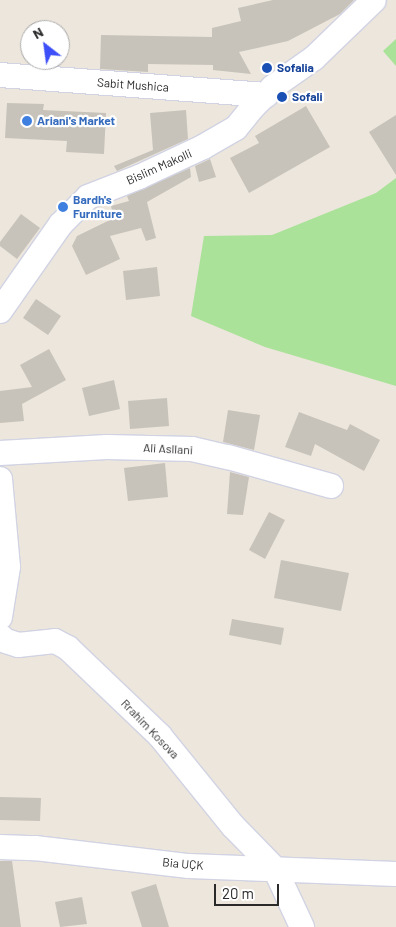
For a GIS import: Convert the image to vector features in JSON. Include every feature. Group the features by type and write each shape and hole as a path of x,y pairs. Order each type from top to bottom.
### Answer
{"street":[{"name":"Bislim Makolli","path":"0,311 60,224 88,196 139,178 236,128 273,87 314,58 374,0"},
{"name":"Sabit Mushica","path":"0,75 266,95"},
{"name":"Ali Asllani","path":"0,454 107,447 192,449 228,457 331,486"},
{"path":"0,480 4,567 0,617"},
{"name":"Rrahim Kosova","path":"0,636 6,641 18,645 55,641 68,648 160,736 233,826 275,869 302,927"},
{"name":"Bia UÇK","path":"0,847 35,848 188,866 396,874"}],"green space":[{"path":"396,39 396,66 383,51"},
{"path":"396,178 396,386 265,347 191,316 204,236 272,235 376,193"}],"building":[{"path":"273,0 354,0 340,14 288,41 239,52 251,74 213,70 213,65 148,64 148,72 100,69 101,35 212,37 212,28 241,21 238,8"},
{"path":"7,103 44,104 43,110 106,113 104,154 66,152 67,141 5,138"},
{"path":"306,106 330,147 249,193 230,158 259,143 255,136"},
{"path":"186,110 188,139 117,171 114,166 153,150 150,113"},
{"path":"396,115 396,175 369,132"},
{"path":"210,159 216,177 199,182 195,166"},
{"path":"190,168 191,177 147,202 156,238 146,241 141,228 110,236 120,259 86,275 72,246 77,236 114,218 111,206 129,201 127,196"},
{"path":"21,214 40,228 17,259 0,246 0,242"},
{"path":"157,267 160,296 126,300 123,271"},
{"path":"36,299 61,316 48,335 23,318"},
{"path":"49,349 66,380 22,404 24,421 0,423 0,391 32,387 20,365"},
{"path":"114,380 120,409 89,416 82,388"},
{"path":"167,398 169,426 130,429 128,401"},
{"path":"228,410 260,415 254,450 223,442"},
{"path":"299,412 347,430 350,424 380,440 364,471 315,444 311,456 285,447"},
{"path":"165,463 168,497 128,501 124,468"},
{"path":"230,472 249,477 243,515 227,514"},
{"path":"269,512 285,520 265,559 249,550"},
{"path":"281,560 349,573 341,611 274,598"},
{"path":"232,619 284,628 281,645 229,635"},
{"path":"0,797 41,798 40,821 0,820"},
{"path":"0,861 12,861 21,927 0,927"},
{"path":"156,884 169,927 142,927 131,892"},
{"path":"82,897 87,924 60,927 55,902"}],"place":[{"name":"Sofalia","path":"267,68"},
{"name":"Sofali","path":"282,97"},
{"name":"Ariani's Market","path":"27,121"},
{"name":"Bardh's Furniture","path":"63,207"}]}
